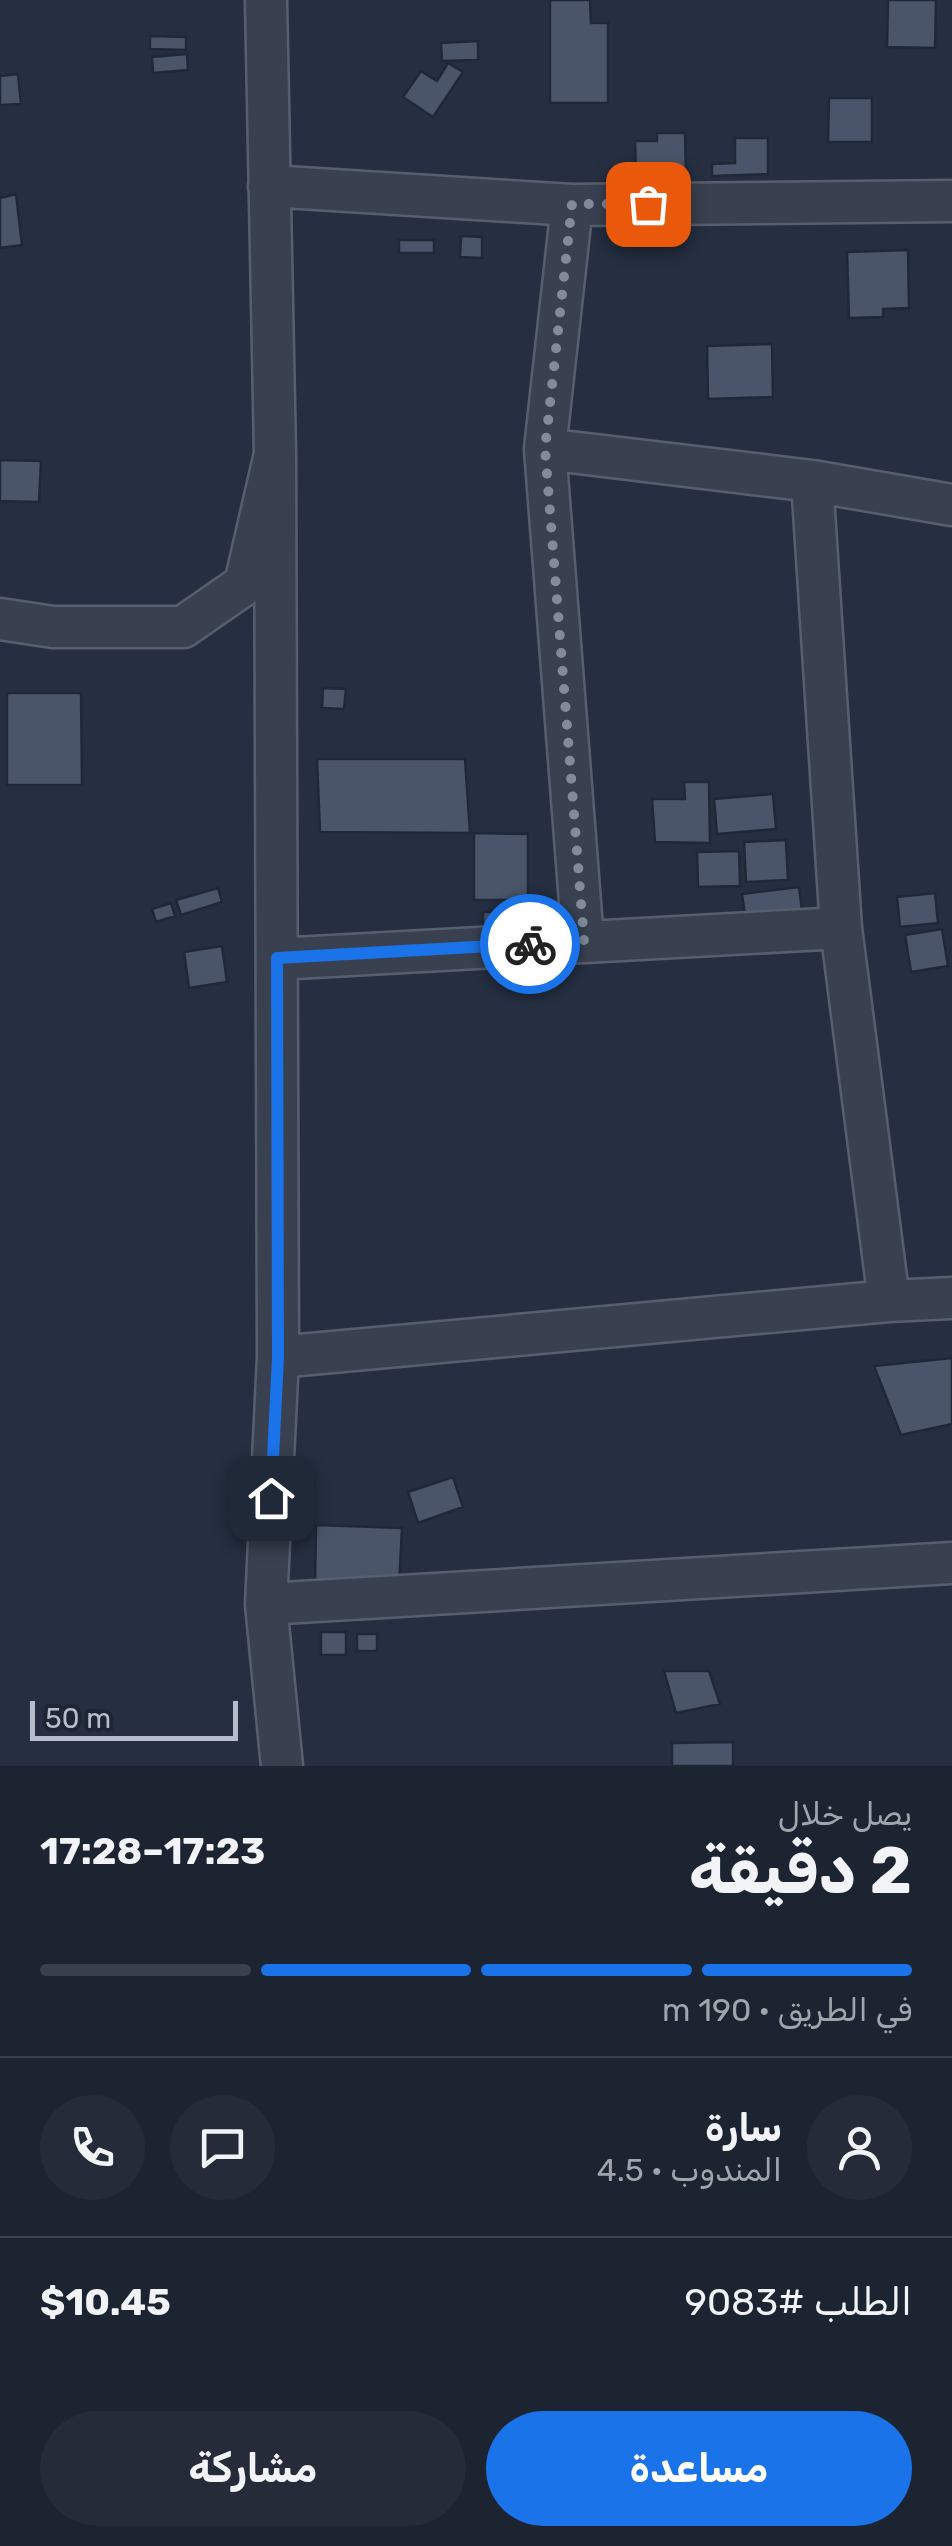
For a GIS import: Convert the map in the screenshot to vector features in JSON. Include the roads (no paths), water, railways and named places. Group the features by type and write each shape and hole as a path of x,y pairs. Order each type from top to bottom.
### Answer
{"street":[{"path":"266,0 274,454 278,1357 266,1604 282,1766"},
{"path":"269,186 572,204 952,201"},
{"path":"572,204 545,449 584,940"},
{"path":"545,449 812,481 952,505"},
{"path":"0,620 53,627 183,627 246,584 274,454"},
{"path":"812,481 841,928 889,1302"},
{"path":"277,958 841,928"},
{"path":"278,1357 952,1298"},
{"path":"266,1604 952,1562"}]}
